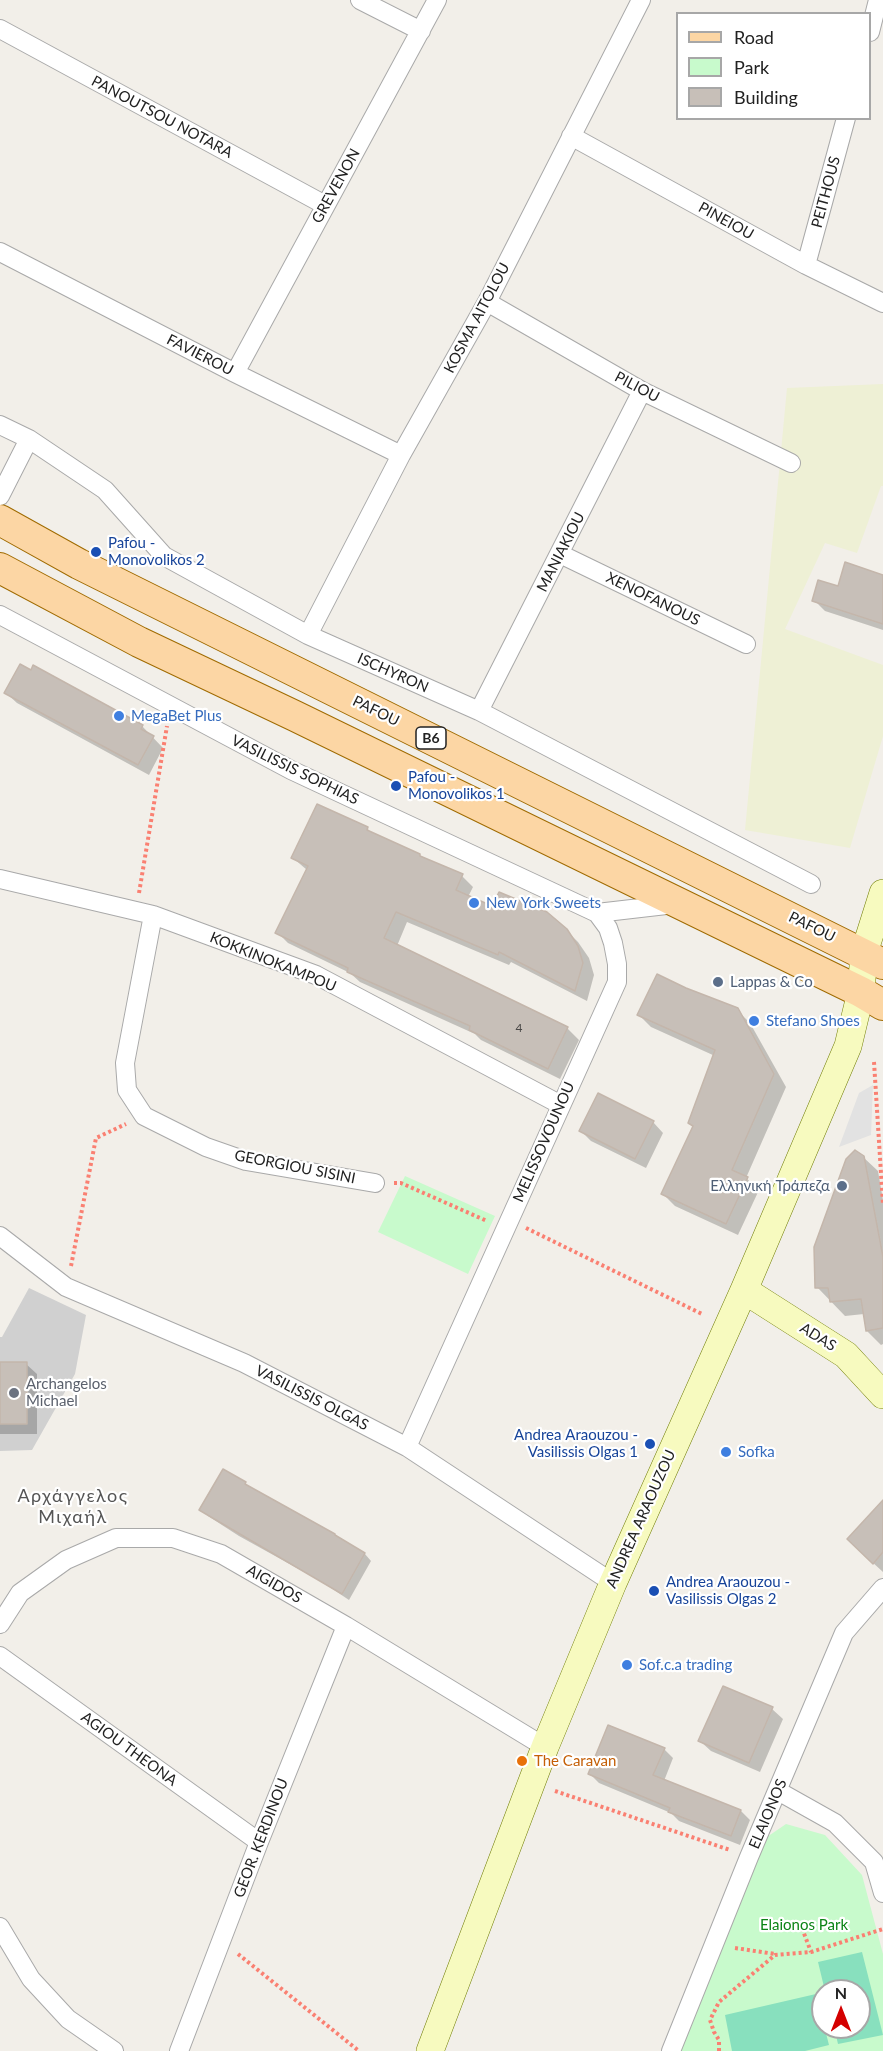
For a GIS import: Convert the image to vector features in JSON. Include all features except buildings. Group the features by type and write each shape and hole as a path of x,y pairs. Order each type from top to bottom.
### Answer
{"main road":[{"name":"PAFOU","path":"0,520 79,564 874,958"},
{"path":"0,568 139,642 872,998"},
{"name":"ANDREA ARAOUZOU","path":"429,2051 545,1747 613,1582 744,1290 848,1046 872,998 874,958 883,893"},
{"name":"ADAS","path":"744,1290 846,1355 883,1395"}],"street":[{"path":"360,0 421,31"},
{"name":"GREVENON","path":"235,373 437,0"},
{"name":"KOSMA AITOLOU","path":"308,635 401,456 487,302 641,0"},
{"path":"871,28 878,0"},
{"name":"PANOUTSOU NOTARA","path":"0,30 325,205"},
{"name":"PEITHOUS","path":"806,265 845,120"},
{"name":"PINEIOU","path":"571,136 806,265 883,303"},
{"name":"FAVIEROU","path":"0,252 401,456"},
{"name":"PILIOU","path":"487,302 642,391 791,463"},
{"name":"MANIAKIOU","path":"479,711 642,391"},
{"name":"ISCHYRON","path":"0,425 29,439 105,490 164,556 308,635 479,711 811,884"},
{"path":"0,496 29,439"},
{"name":"XENOFANOUS","path":"560,554 746,644"},
{"name":"VASILISSIS SOPHIAS","path":"0,615 291,770 597,913"},
{"name":"KOKKINOKAMPOU","path":"0,879 144,913 316,975 561,1105"},
{"path":"597,913 680,904"},
{"path":"144,913 125,1063 127,1089 144,1116"},
{"name":"MELISSOVOUNOU","path":"407,1447 617,982 614,944 608,928 597,913"},
{"name":"GEORGIOU SISINI","path":"144,1116 207,1147 246,1161 375,1183"},
{"name":"VASILISSIS OLGAS","path":"0,1236 66,1287 244,1364 407,1447 613,1582"},
{"name":"AIGIDOS","path":"0,1624 20,1593 66,1560 117,1539 173,1539 222,1554 545,1747"},
{"name":"ELAIONOS","path":"671,2051 749,1857 844,1633 883,1588"},
{"name":"GEOR. KERDINOU","path":"179,2051 258,1842 346,1626"},
{"name":"AGIOU THEONA","path":"0,1656 258,1842"},
{"path":"777,1791 835,1823 874,1862 883,1893"},
{"path":"0,1927 31,1979 68,2019 114,2051"}],"path":[{"path":"144,913 170,705"},
{"path":"874,1062 883,1205"},
{"path":"66,1287 96,1138 144,1116"},
{"path":"375,1183 401,1183 507,1224 702,1314"},
{"path":"531,1783 749,1857"},
{"path":"802,1928 811,1952"},
{"path":"715,1945 775,1955 811,1952 883,1929"},
{"path":"222,1940 359,2051"},
{"path":"719,2051 719,2040 711,2020 719,2002 775,1955"}],"shaded area":[{"path":"873,1085 871,1135 839,1147 859,1093"},
{"path":"29,1288 86,1315 75,1374 32,1450 0,1451 0,1337"}],"green space":[{"path":"883,384 883,486 881,486 857,553 825,543 785,629 883,665 883,736 850,848 745,830 787,388"},
{"path":"405,1176 495,1216 468,1274 378,1232"},
{"name":"Elaionos Park","path":"786,1824 825,1835 862,1875 883,1954 883,2051 679,2051 764,1839"},
{"path":"862,1952 869,1979 822,1979 818,1962"},
{"path":"871,1988 883,2035 871,2037"},
{"path":"811,1995 811,2039 827,2039 829,2045 805,2051 732,2051 725,2015"},
{"path":"837,2039 863,2039 838,2044"}],"place":[{"name":"Pafou - Monovolikos 2","path":"96,552"},
{"name":"MegaBet Plus","path":"119,716"},
{"name":"Pafou - Monovolikos 1","path":"396,786"},
{"name":"New York Sweets","path":"474,903"},
{"name":"Lappas & Co","path":"718,982"},
{"name":"Stefano Shoes","path":"754,1021"},
{"name":"Ελληνική Τράπεζα","path":"842,1186"},
{"name":"Archangelos Michael","path":"14,1393"},
{"name":"Andrea Araouzou - Vasilissis Olgas 1","path":"650,1444"},
{"name":"Sofka","path":"726,1452"},
{"name":"Andrea Araouzou - Vasilissis Olgas 2","path":"654,1591"},
{"name":"Sof.c.a trading","path":"627,1665"},
{"name":"The Caravan","path":"522,1761"}],"district":[{"name":"Αρχάγγελος Μιχαήλ","path":"73,1506"}]}
